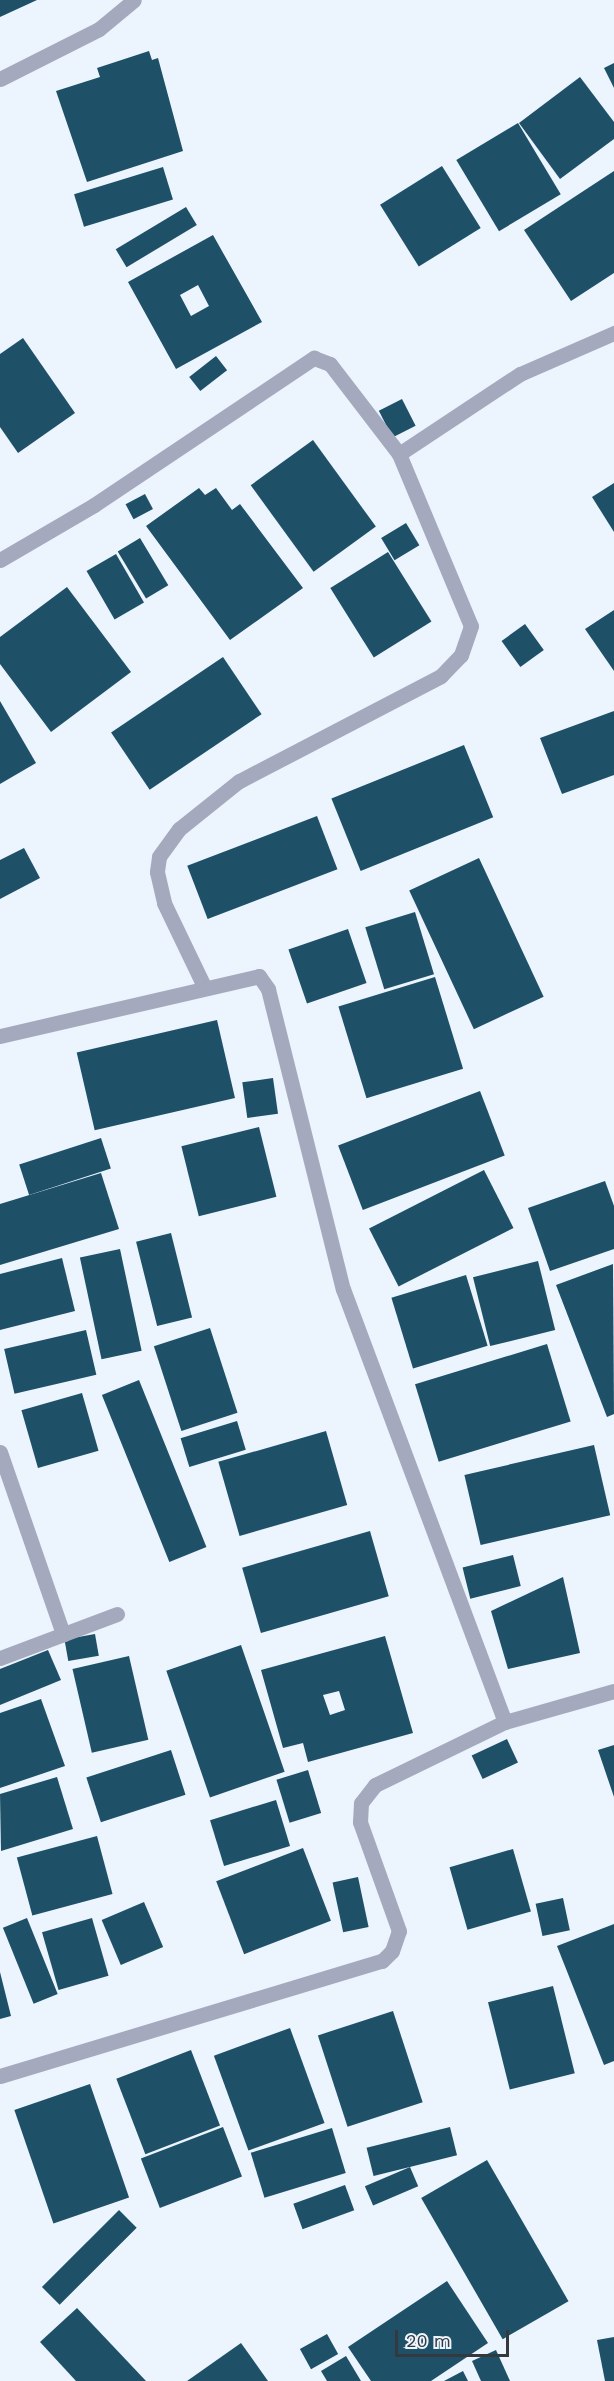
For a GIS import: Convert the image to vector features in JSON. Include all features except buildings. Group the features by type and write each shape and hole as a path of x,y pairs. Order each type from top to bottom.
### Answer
{"street":[{"path":"0,79 99,29 134,0"},
{"path":"399,454 520,374 614,333"},
{"path":"0,560 94,505 314,358 330,364 399,454 471,626 464,646 441,676 239,781 179,829 159,857 157,872 164,903 204,986"},
{"path":"0,1036 204,986 259,976 268,989 343,1289 504,1722"},
{"path":"0,1452 63,1634"},
{"path":"0,1658 117,1614"},
{"path":"0,2076 382,1961 392,1951 399,1931 360,1822 362,1803 375,1785 504,1722 614,1691"}]}
